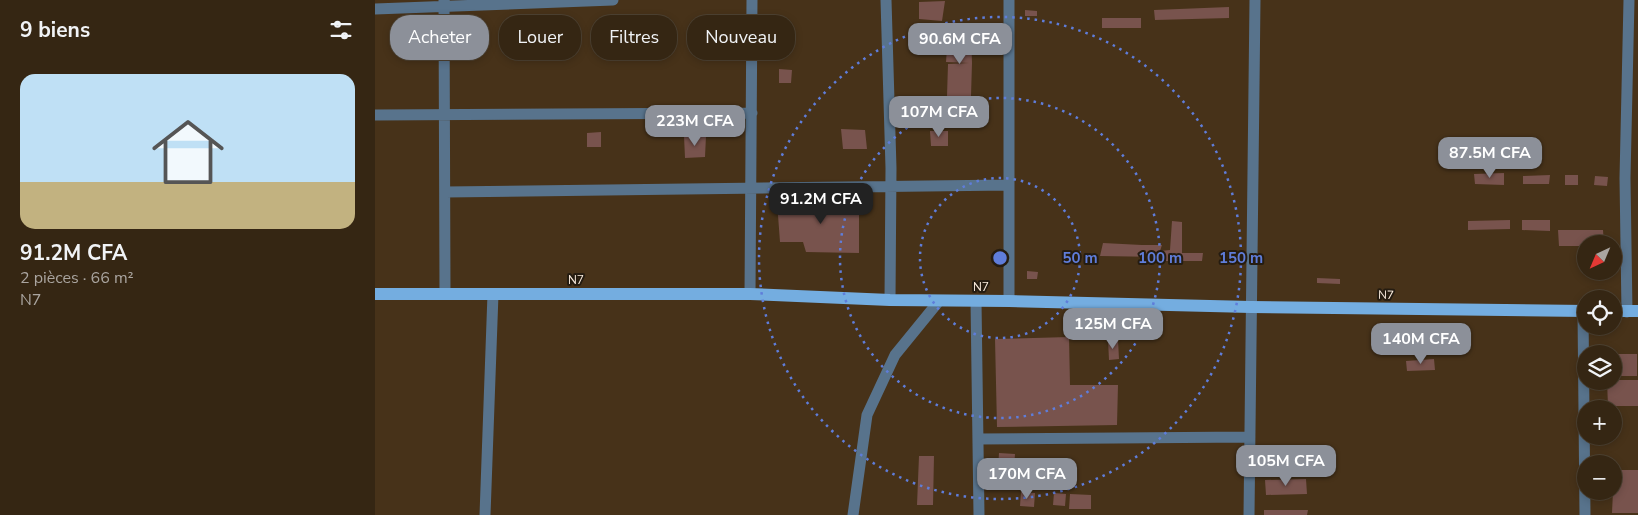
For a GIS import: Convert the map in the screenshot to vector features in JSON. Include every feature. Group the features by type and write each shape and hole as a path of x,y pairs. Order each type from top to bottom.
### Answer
{"main road":[{"name":"N7","path":"375,294 751,294 939,301 1577,311"}],"street":[{"path":"375,9 444,3 613,0"},
{"path":"751,294 752,0"},
{"path":"886,0 891,186 891,300"},
{"path":"1009,0 1009,301"},
{"path":"1249,515 1255,0"},
{"path":"1626,311 1625,178 1629,0"},
{"path":"444,3 445,294"},
{"path":"375,115 752,113"},
{"path":"1625,178 1638,178"},
{"path":"445,192 1009,185"},
{"path":"485,515 493,294"},
{"path":"853,515 867,415 895,355 939,301"},
{"path":"976,301 979,515"},
{"path":"1585,335 1585,515"},
{"path":"978,439 1250,437"}],"building":[{"path":"945,1 942,21 919,19 919,2"},
{"path":"1229,7 1229,18 1155,20 1154,10"},
{"path":"1025,10 1037,11 1037,16 1025,16"},
{"path":"1102,18 1141,18 1141,28 1102,28"},
{"path":"971,32 971,96 947,96 948,64 969,63 946,62 948,34"},
{"path":"779,69 792,70 791,83 779,83"},
{"path":"841,129 865,130 867,149 843,149"},
{"path":"930,131 948,131 948,146 931,146"},
{"path":"601,132 601,147 587,147 587,133"},
{"path":"684,136 706,136 705,157 685,158"},
{"path":"1504,173 1504,185 1475,184 1474,174"},
{"path":"1550,175 1549,184 1523,184 1523,176"},
{"path":"1565,175 1578,175 1578,185 1565,185"},
{"path":"1595,176 1608,177 1607,186 1594,185"},
{"path":"859,199 859,253 806,252 803,242 780,242 777,202"},
{"path":"1510,220 1510,229 1468,230 1468,221"},
{"path":"1522,220 1550,220 1550,231 1522,230"},
{"path":"1172,221 1182,222 1182,253 1203,253 1202,261 1160,261 1160,257 1100,256 1103,243 1162,245 1160,251 1170,250"},
{"path":"1558,230 1603,230 1603,235 1577,235 1577,246 1559,246"},
{"path":"1027,271 1038,272 1037,279 1027,279"},
{"path":"1317,278 1340,279 1340,284 1317,283"},
{"path":"1401,336 1425,337 1425,348 1401,348"},
{"path":"1069,337 1070,385 1118,385 1117,425 997,427 995,339"},
{"path":"1108,340 1118,340 1119,359 1109,360"},
{"path":"1622,354 1637,354 1637,376 1622,376"},
{"path":"1434,359 1435,370 1407,371 1406,361"},
{"path":"1622,380 1638,380 1638,406 1622,406 1622,400 1608,400 1607,390 1622,390"},
{"path":"1306,449 1307,463 1264,465 1263,450"},
{"path":"999,453 1015,454 1014,469 998,468"},
{"path":"919,456 934,456 933,505 917,505"},
{"path":"1622,470 1638,470 1638,513 1612,513 1613,500 1622,500"},
{"path":"1306,479 1307,494 1266,495 1265,480"},
{"path":"1021,492 1035,493 1034,507 1020,506"},
{"path":"1054,493 1066,494 1065,506 1053,505"},
{"path":"1070,494 1091,495 1091,509 1069,509"},
{"path":"1264,510 1308,510 1307,515 1264,515"}]}
